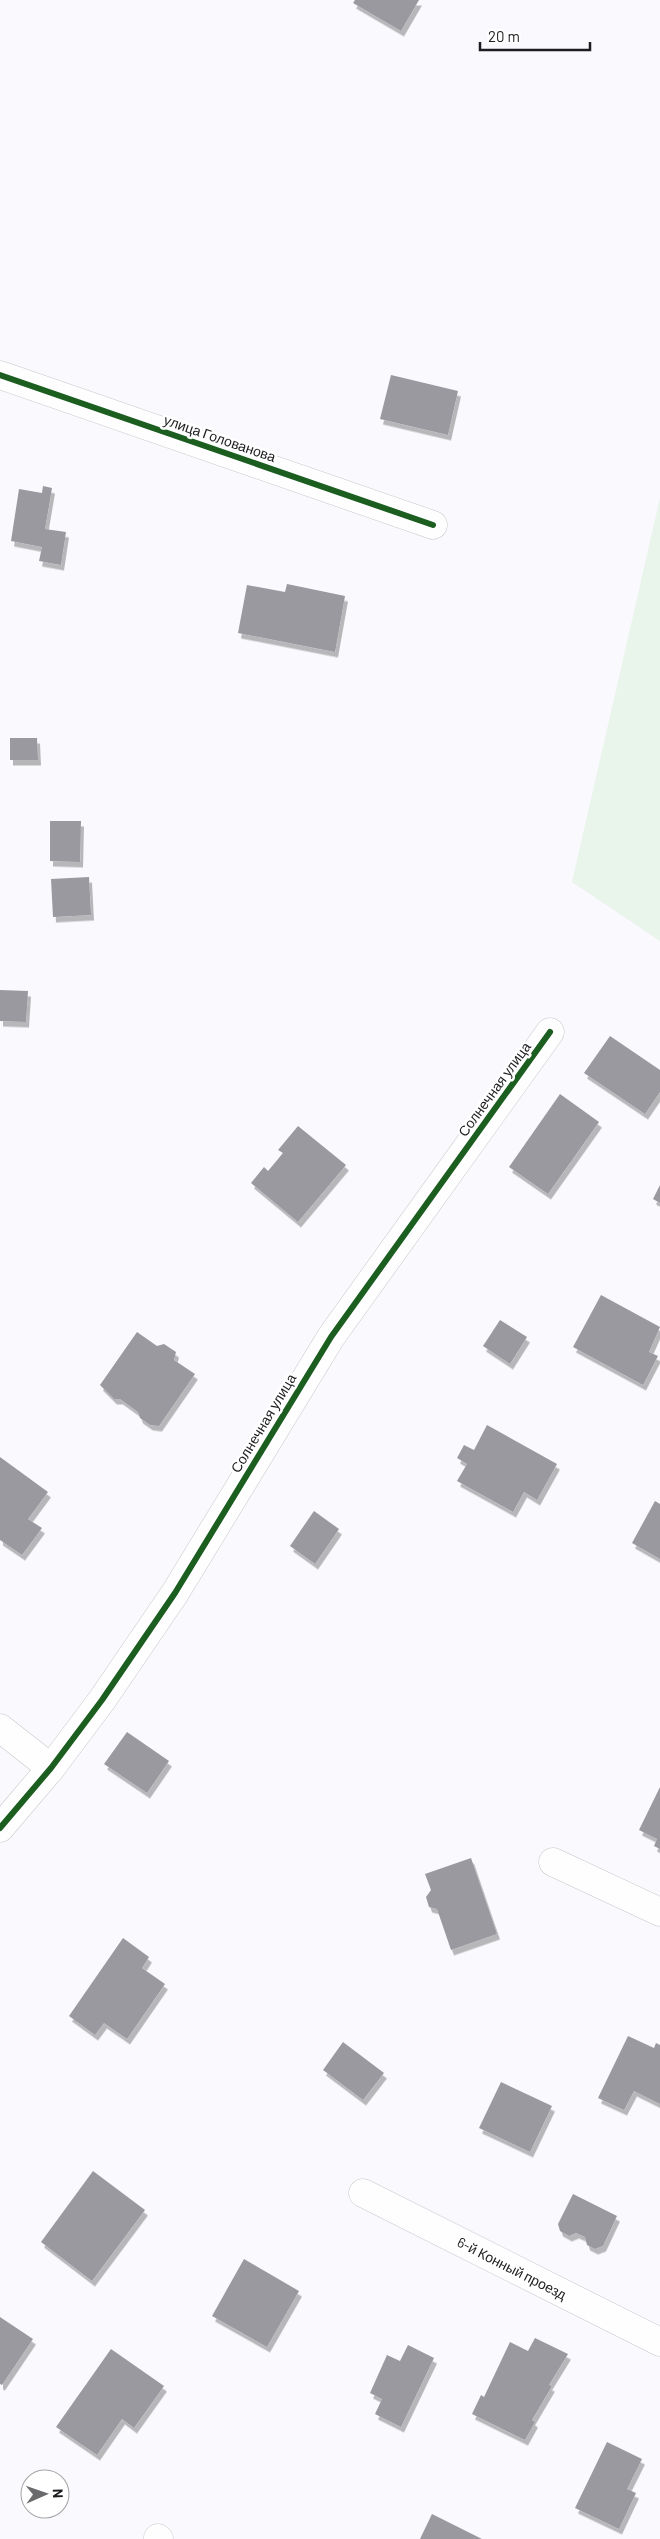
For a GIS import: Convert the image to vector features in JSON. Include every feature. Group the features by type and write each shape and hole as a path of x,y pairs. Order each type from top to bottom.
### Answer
{"street":[{"name":"улица Голованова","path":"0,375 433,525"},
{"name":"Солнечная улица","path":"0,1828 50,1768 102,1700 175,1593 331,1336 550,1032"},
{"path":"0,1728 50,1768"},
{"path":"553,1862 660,1912"},
{"name":"6-й Конный проезд","path":"363,2193 660,2342"}],"shaded area":[{"path":"660,498 660,941 572,882"}],"building":[{"path":"355,0 419,0 401,31 353,3"},
{"path":"391,375 458,391 448,435 380,419"},
{"path":"43,486 52,488 45,529 66,532 61,565 39,561 42,547 11,541 19,489 42,493"},
{"path":"287,584 345,596 335,652 238,633 247,585 285,592"},
{"path":"10,738 37,738 38,760 10,760"},
{"path":"50,821 81,821 80,862 50,861"},
{"path":"89,877 91,915 53,917 51,879"},
{"path":"0,990 28,991 26,1022 0,1021"},
{"path":"610,1036 660,1070 660,1092 645,1114 584,1073"},
{"path":"560,1094 599,1122 548,1194 509,1167"},
{"path":"298,1126 346,1165 298,1222 251,1183 264,1167 268,1171 283,1153 278,1150"},
{"path":"660,1185 660,1203 653,1199"},
{"path":"601,1295 660,1327 649,1352 658,1356 643,1385 573,1347"},
{"path":"500,1320 527,1337 510,1364 483,1346"},
{"path":"137,1332 157,1346 164,1344 176,1352 174,1360 195,1374 159,1426 150,1425 140,1418 138,1412 120,1399 114,1399 100,1385"},
{"path":"487,1425 557,1464 537,1500 524,1492 513,1512 457,1481 467,1464 457,1458 464,1445 474,1450"},
{"path":"0,1457 48,1492 28,1519 42,1528 22,1555 0,1540"},
{"path":"655,1501 660,1504 660,1559 632,1543"},
{"path":"314,1511 339,1529 315,1564 290,1546"},
{"path":"127,1732 169,1761 147,1793 104,1764"},
{"path":"660,1787 660,1849 654,1846 657,1839 639,1830"},
{"path":"471,1858 497,1934 451,1950 437,1909 429,1907 426,1897 431,1890 425,1874"},
{"path":"123,1938 149,1957 142,1968 165,1984 127,2039 104,2023 95,2035 69,2016"},
{"path":"628,2036 654,2048 656,2043 660,2045 660,2104 634,2091 624,2110 598,2098"},
{"path":"343,2042 384,2073 363,2100 323,2070"},
{"path":"501,2082 552,2106 530,2152 479,2128"},
{"path":"93,2171 145,2210 92,2281 41,2242"},
{"path":"573,2194 617,2216 603,2246 595,2249 587,2245 585,2237 576,2233 569,2236 560,2231 558,2224"},
{"path":"244,2259 299,2291 267,2347 212,2316"},
{"path":"0,2317 33,2339 2,2385 0,2384"},
{"path":"535,2338 568,2354 549,2385 552,2386 532,2420 535,2422 525,2440 472,2414 481,2395 484,2397 510,2342 528,2351"},
{"path":"408,2345 434,2358 401,2427 375,2414 382,2399 370,2393 387,2355 400,2361"},
{"path":"111,2349 164,2386 134,2428 122,2419 97,2455 56,2427"},
{"path":"607,2442 642,2459 627,2489 636,2493 619,2529 575,2508"},
{"path":"432,2514 482,2539 420,2539"}],"cycle path":[{"path":"0,375 433,525"},
{"path":"0,1828 51,1768 102,1700 175,1593 331,1337 550,1032"}]}
